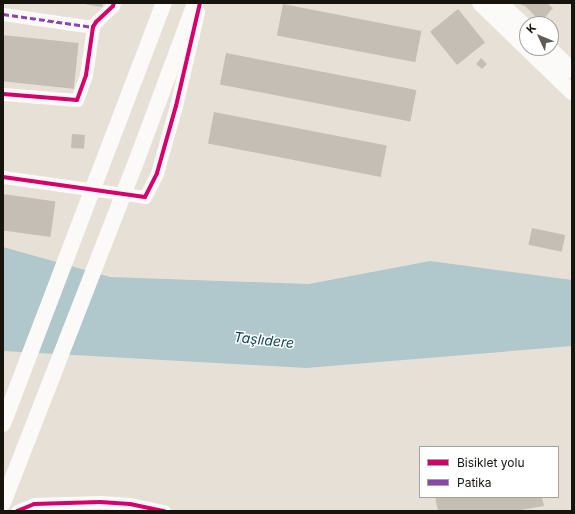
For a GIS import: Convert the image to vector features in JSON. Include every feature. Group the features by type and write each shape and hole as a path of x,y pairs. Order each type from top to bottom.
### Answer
{"main road":[{"path":"3,424 164,3"},
{"path":"3,503 136,162 195,3"},
{"path":"480,3 572,92"},
{"path":"500,3 519,21"},
{"path":"557,56 572,70"}],"street":[{"path":"3,94 77,100 86,75 93,28 96,22 113,6 114,3"},
{"path":"3,178 145,197 157,173 176,106 200,3"},
{"path":"3,14 93,28"},
{"path":"17,511 34,504 100,502 130,504 164,511"}],"water":[{"name":"Taşlıdere","path":"3,247 110,277 309,284 430,261 572,280 572,346 306,368 3,351"}],"building":[{"path":"78,3 103,3 102,7"},
{"path":"519,3 547,3 553,8 546,16 535,16 524,5 523,6"},
{"path":"283,4 421,31 415,62 277,35"},
{"path":"458,9 485,42 457,65 430,32"},
{"path":"3,35 79,43 74,89 3,81"},
{"path":"226,53 416,90 410,121 220,84"},
{"path":"481,58 487,64 482,69 476,64"},
{"path":"214,112 387,146 381,177 208,143"},
{"path":"72,134 85,135 84,149 71,148"},
{"path":"3,194 55,201 50,237 3,230"},
{"path":"532,228 565,235 562,252 528,245"},
{"path":"435,498 542,498 544,506 515,511 438,511"}],"marked path":[{"path":"3,14 93,27"}],"cycle path":[{"path":"3,94 77,100 86,75 93,27 96,22 113,6 114,3"},
{"path":"3,177 145,197 157,173 176,106 200,3"},
{"path":"17,511 34,504 100,502 130,504 164,511"}]}
